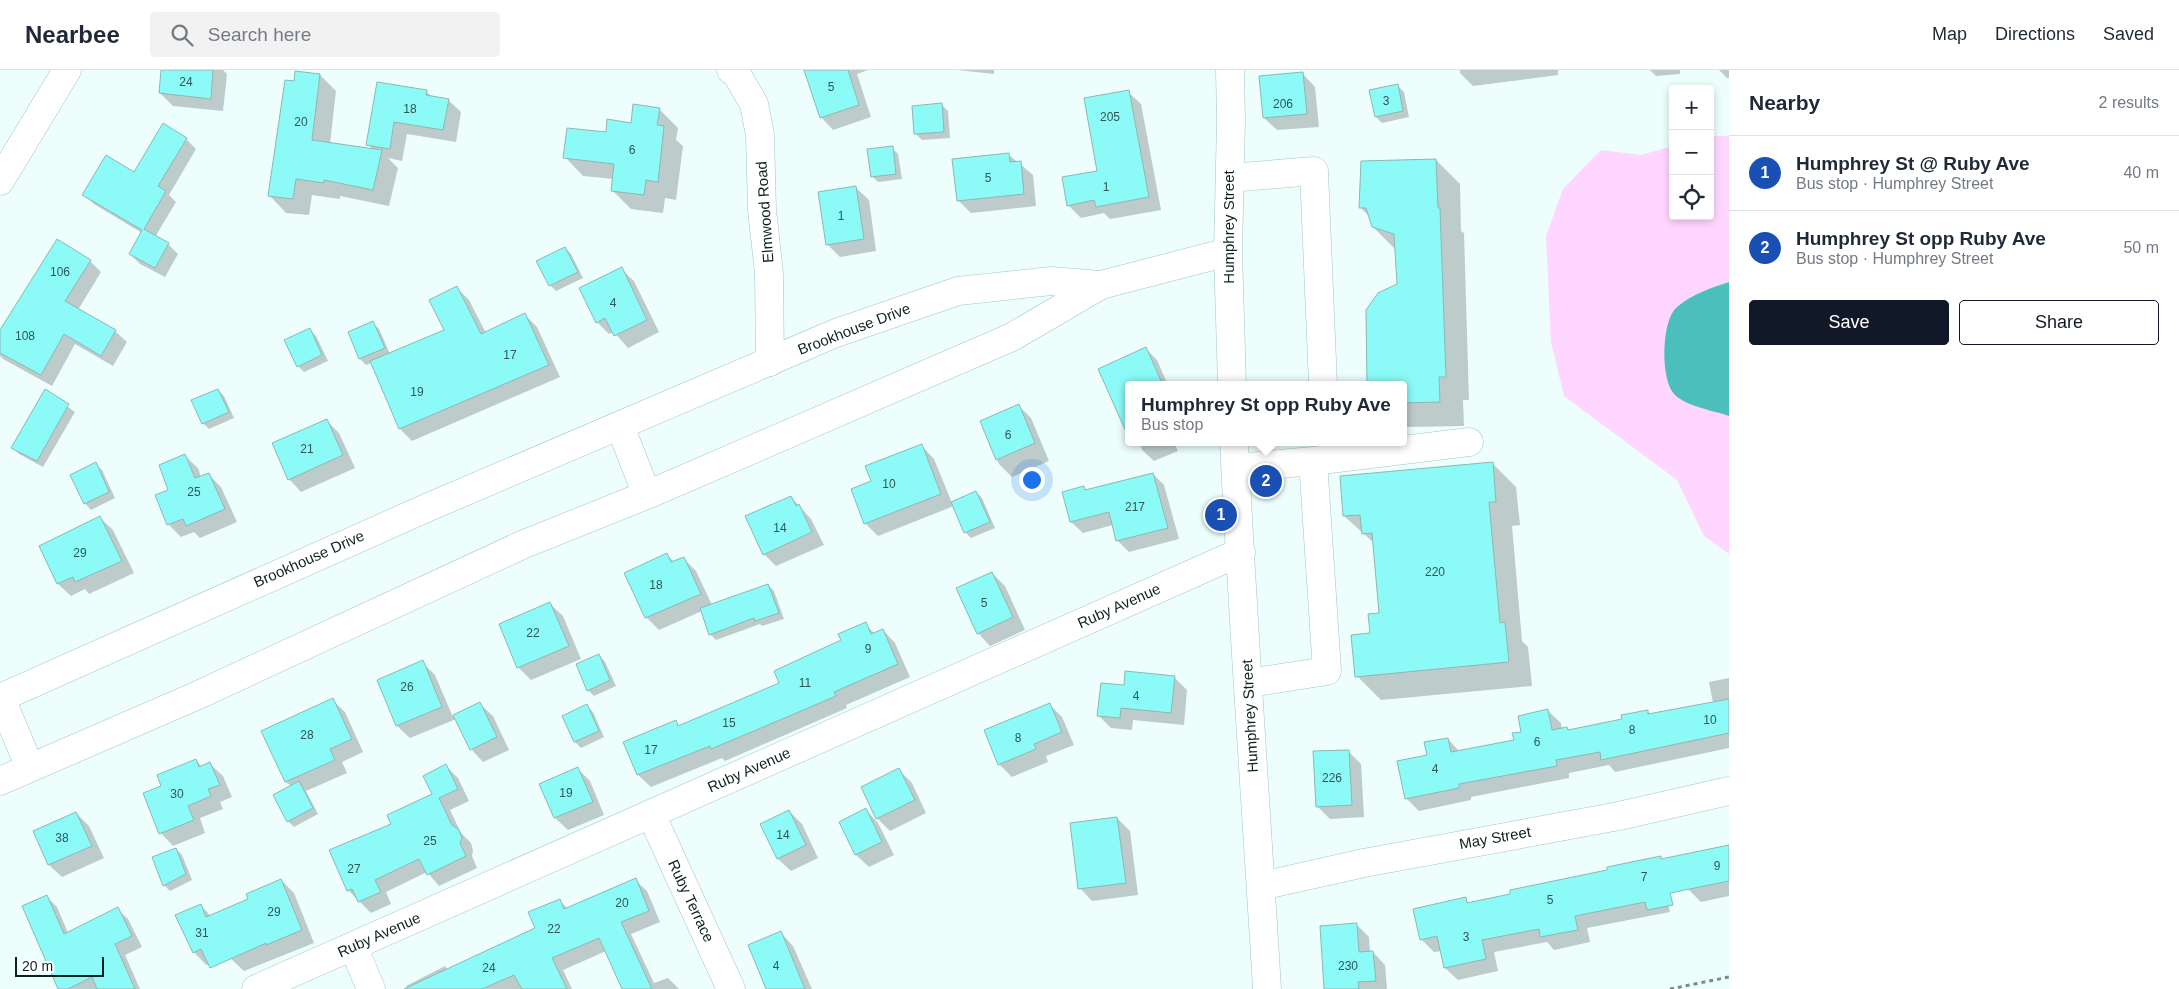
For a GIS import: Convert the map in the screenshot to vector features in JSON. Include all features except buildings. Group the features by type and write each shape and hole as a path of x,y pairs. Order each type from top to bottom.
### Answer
{"main road":[{"path":"0,180 67,70"},
{"name":"Elmwood Road","path":"731,70 736,73 754,104 760,135 762,210 769,273 770,362"},
{"name":"Humphrey Street","path":"1230,70 1228,252 1232,381"},
{"path":"1230,178 1314,171 1322,381"},
{"name":"Brookhouse Drive","path":"0,781 196,696 522,545 647,495 1012,337 1101,285 1228,252"},
{"name":"Brookhouse Drive","path":"30,768 0,698 274,574 836,334 958,292 1051,281 1101,285"},
{"path":"620,426 647,495"},
{"path":"1235,455 1314,461 1469,442"},
{"name":"Humphrey Street","path":"1235,455 1249,682 1254,802 1267,989"},
{"path":"1249,682 1327,672 1314,461"},
{"name":"Ruby Avenue","path":"256,989 1241,552"},
{"name":"May Street","path":"1261,886 1364,863 1619,816 1729,791"},
{"name":"Ruby Terrace","path":"651,814 731,989"},
{"path":"353,946 371,989"}],"path":[{"path":"1670,989 1729,977"}],"shaded area":[{"path":"1714,136 1729,136 1729,282 1705,290 1689,402 1729,416 1729,554 1704,536 1677,480 1564,396 1551,342 1546,236 1563,189 1601,150 1641,155 1669,147 1669,220 1714,220"}],"water":[{"path":"1729,282 1729,416 1693,405 1675,395 1670,388 1667,377 1664,351 1668,324 1677,307 1695,295"}],"place":[{"name":"Humphrey St opp Ruby Ave","path":"1266,481"},
{"name":"Humphrey St @ Ruby Ave","path":"1221,515"}]}
